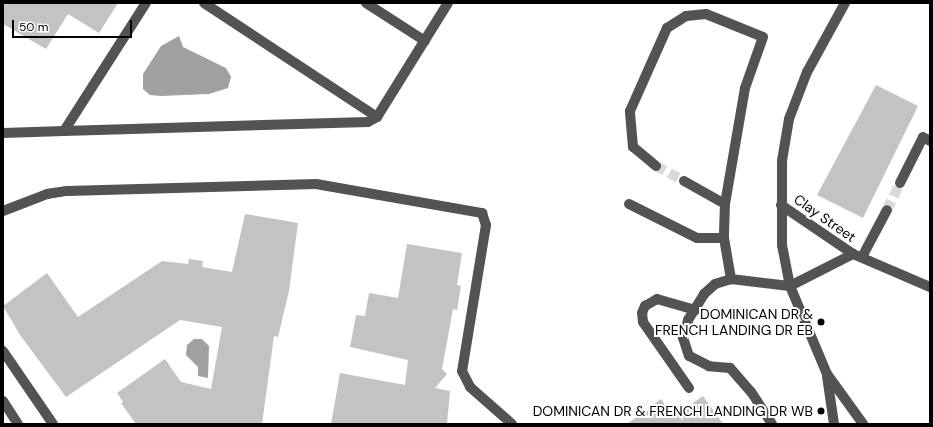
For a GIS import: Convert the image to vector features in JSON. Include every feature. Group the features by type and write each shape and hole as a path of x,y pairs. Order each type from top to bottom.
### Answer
{"street":[{"path":"64,131 146,3"},
{"path":"204,3 377,117"},
{"path":"366,3 425,41"},
{"path":"3,133 368,122 377,117 448,3"},
{"path":"845,3 836,22 807,72 790,119 782,162 782,245 790,286 798,309 827,374 863,424"},
{"path":"656,166 633,147 630,111 667,28 686,16 706,14 763,37 745,88 734,139 725,204 724,238 732,279"},
{"path":"900,183 923,137 930,141"},
{"path":"684,181 725,204"},
{"path":"3,211 47,194 67,191 316,184 482,213 486,225 462,371 470,387 512,424"},
{"path":"629,204 697,238 724,238"},
{"name":"Clay Street","path":"781,204 857,256 930,288"},
{"path":"857,256 887,210"},
{"name":"Clay Street","path":"790,286 857,256"},
{"path":"772,424 751,392 730,368 709,366 689,356 683,338 695,310 704,294 715,284 732,279 790,286"},
{"path":"689,388 643,322 642,313 645,306 657,299 695,310"},
{"path":"3,351 53,424"},
{"path":"827,374 834,424"},
{"path":"3,401 18,424"}],"shaded area":[{"path":"179,36 183,47 226,68 231,77 228,88 209,94 161,96 150,95 143,89 143,74 161,46"},
{"path":"194,339 202,339 209,346 208,378 198,376 198,367 186,355 187,345"}],"building":[{"path":"3,3 118,3 99,33 68,14 46,49 3,24"},
{"path":"876,85 918,106 863,218 817,195"},
{"path":"245,214 298,223 289,291 278,337 274,336 262,424 136,424 121,403 123,402 117,393 165,359 181,382 211,389 222,327 180,320 66,397 20,335 3,306 47,273 78,317 162,261 188,264 189,259 203,261 202,267 232,272"},
{"path":"407,244 462,253 457,285 461,286 457,310 453,309 442,369 447,374 435,388 450,391 447,424 331,424 340,373 405,385 408,360 350,347 356,315 365,316 369,293 398,298"},
{"path":"703,396 723,424 627,424 661,399 674,417"}],"tunnel":[{"path":"656,166 684,181"},
{"path":"887,210 900,183"}],"place":[{"name":"DOMINICAN DR & FRENCH LANDING DR EB","path":"821,322"},
{"name":"DOMINICAN DR & FRENCH LANDING DR WB","path":"821,411"}]}
